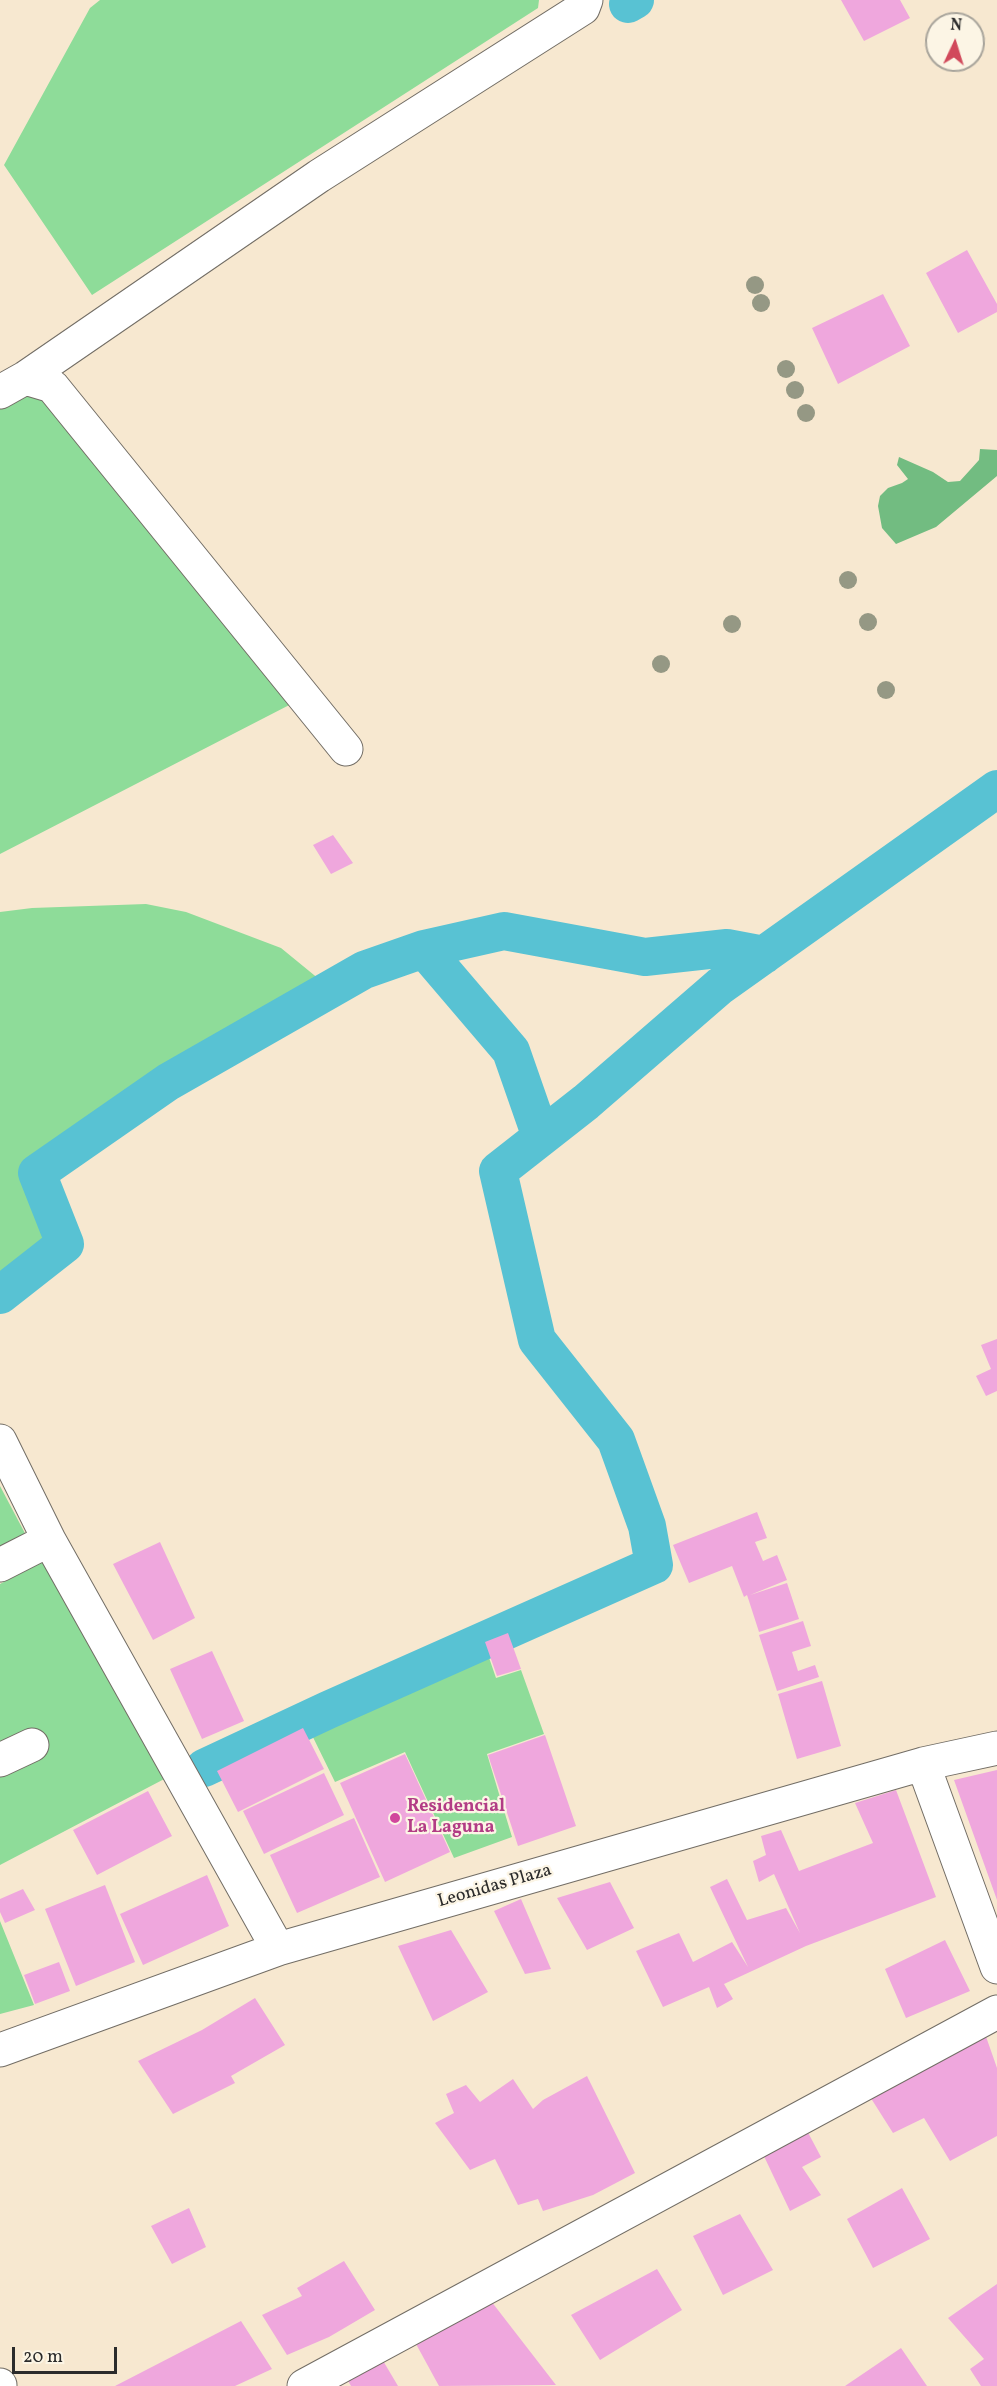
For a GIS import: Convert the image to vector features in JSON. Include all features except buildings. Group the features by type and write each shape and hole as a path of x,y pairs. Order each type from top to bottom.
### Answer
{"street":[{"path":"12,385 319,176 583,8 586,0"},
{"path":"12,385 52,386 346,749"},
{"path":"0,1441 49,1540 278,1949"},
{"path":"0,1565 49,1540"},
{"path":"0,1760 32,1744"},
{"name":"Leonidas Plaza","path":"0,2050 278,1949 923,1764 997,1748"},
{"path":"923,1764 997,1967"},
{"path":"304,2386 997,2012"}],"green space":[{"path":"100,0 539,0 538,8 92,295 4,165 90,8"},
{"path":"49,391 299,700 0,854 0,399"},
{"path":"980,449 997,450 997,476 936,527 896,544 882,528 878,506 880,496 888,488 908,479 897,465 899,457 933,472 948,482 960,481 979,460"},
{"path":"146,904 186,912 281,948 325,984 325,989 167,1078 35,1172 64,1244 0,1292 0,912 32,908"},
{"path":"0,1486 28,1539 0,1552"},
{"path":"51,1556 170,1776 0,1865 0,1584"},
{"path":"484,1643 496,1678 521,1670 544,1734 487,1754 512,1837 454,1858 405,1752 335,1782 307,1725"},
{"path":"0,1921 34,2005 0,2014"}],"waterway":[{"path":"628,4 635,0"},
{"path":"204,1768 328,1710 654,1565 647,1526 616,1440 537,1340 498,1171 586,1102 720,986 997,789"},
{"path":"424,949 504,931 645,957 727,948 764,955"},
{"path":"0,1295 65,1244 37,1173 168,1082 364,970 424,949 511,1051 541,1137"}],"place":[{"name":"Residencial La Laguna","path":"395,1818"}]}
